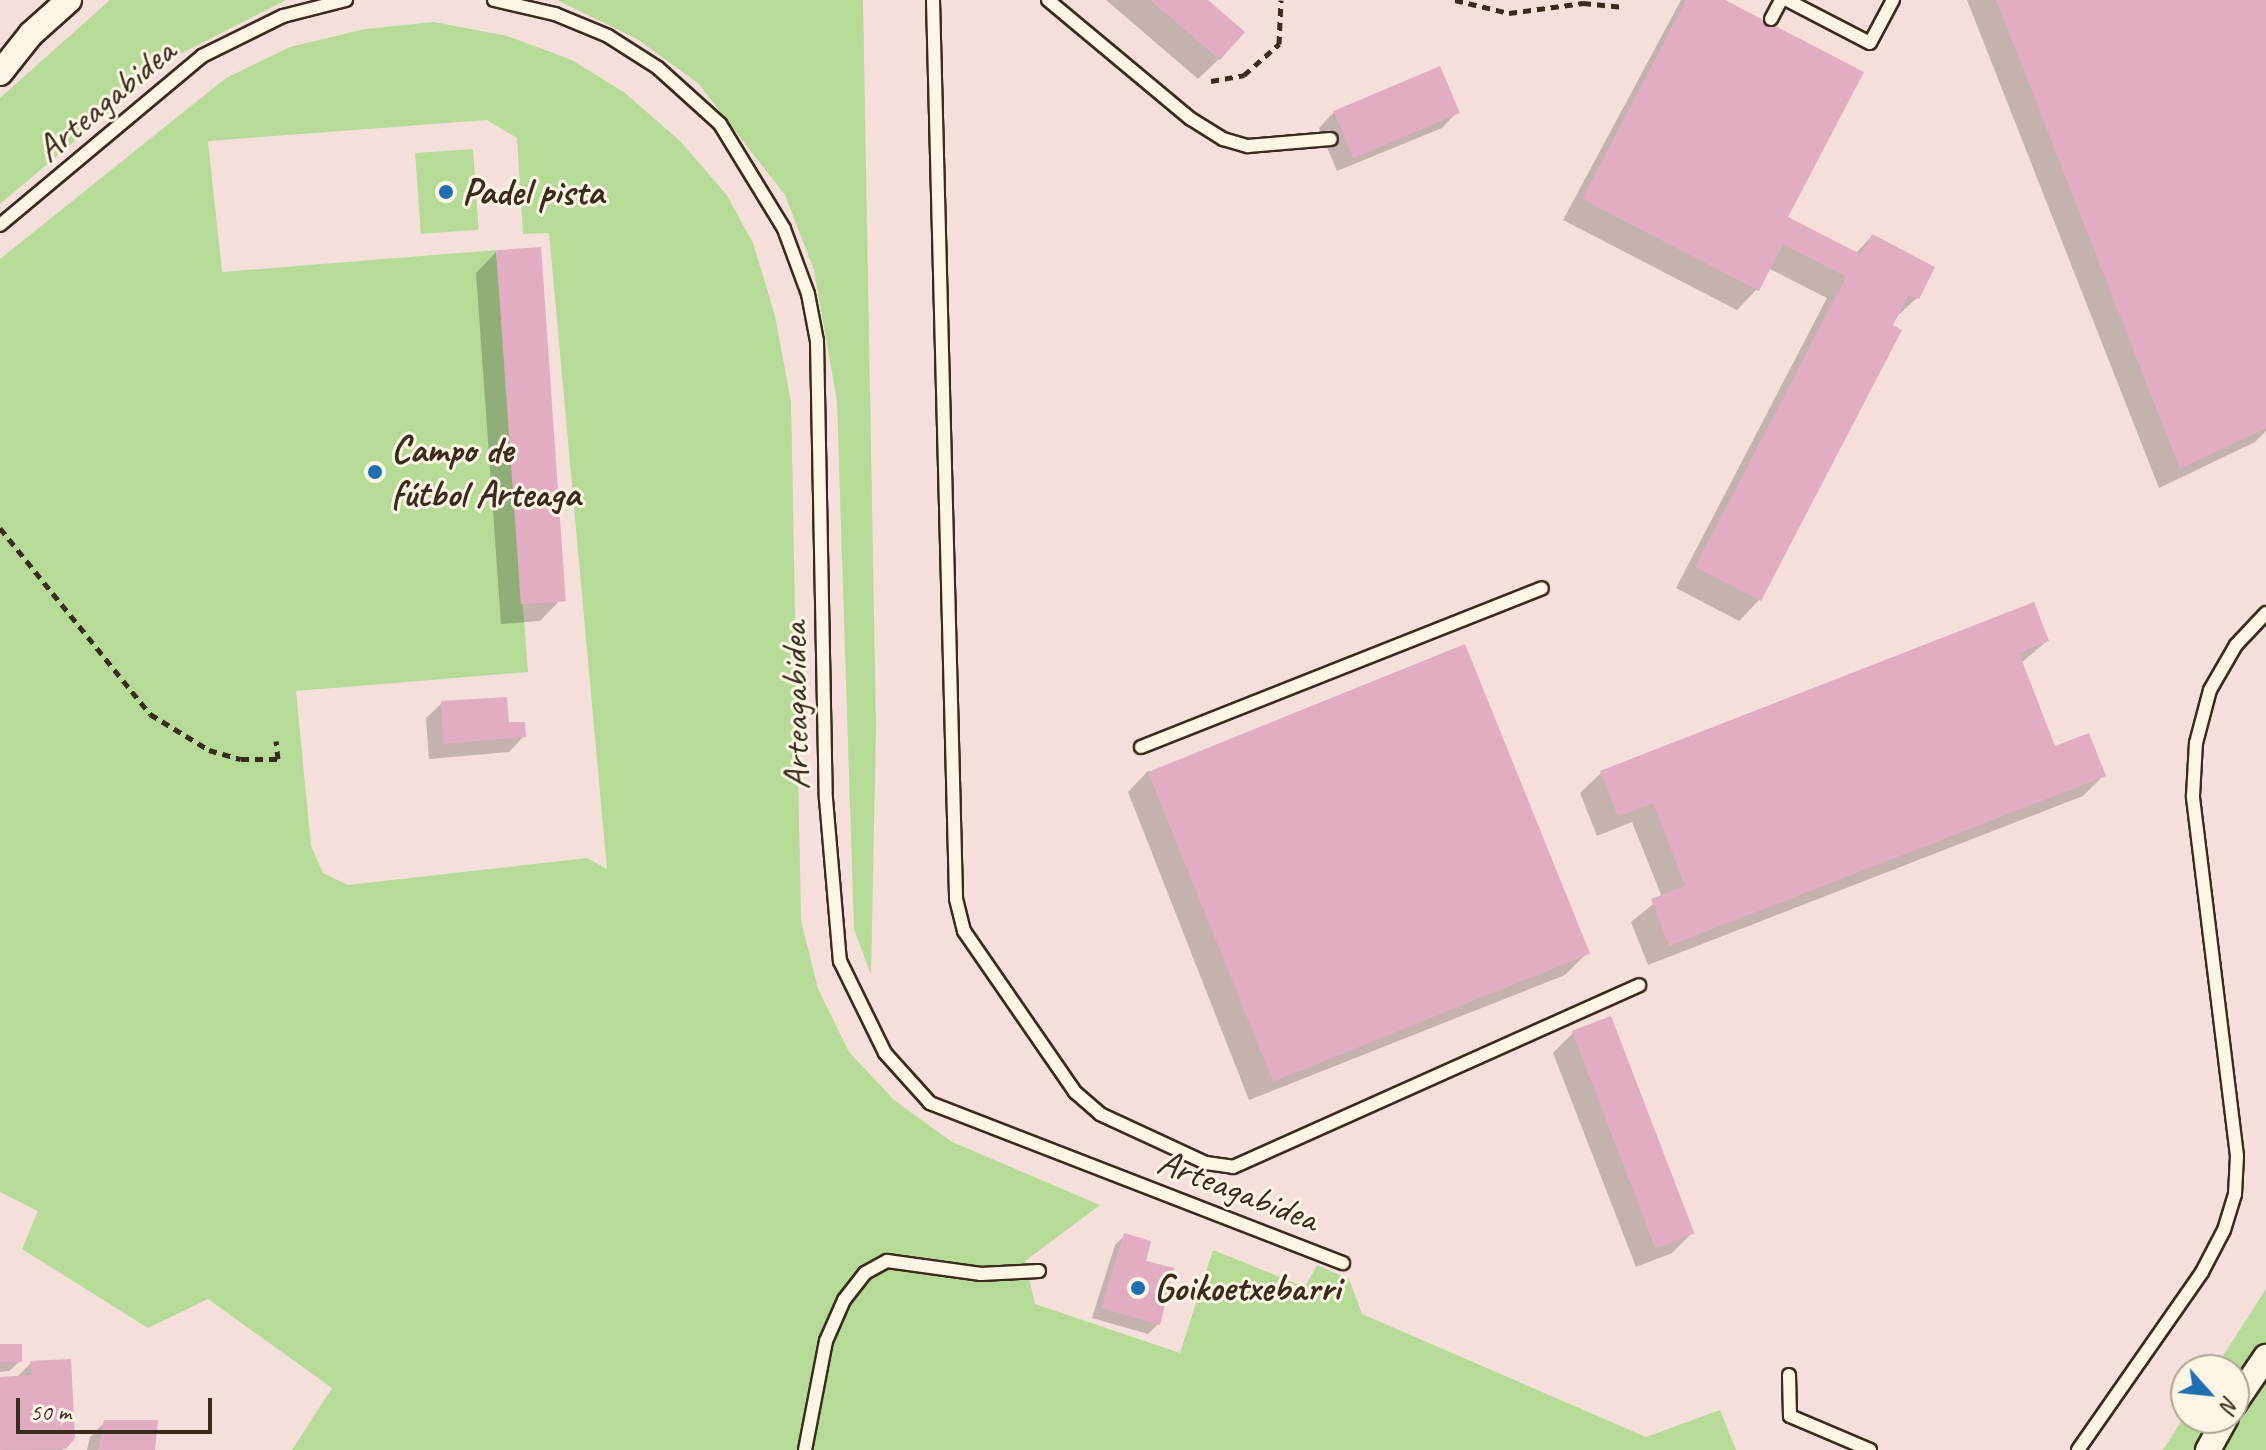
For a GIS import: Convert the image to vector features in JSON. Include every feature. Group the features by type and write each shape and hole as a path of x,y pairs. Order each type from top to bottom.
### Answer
{"street":[{"path":"0,73 31,34 69,0"},
{"path":"0,51 31,34"},
{"path":"2250,1380 2266,1357"}],"lane":[{"name":"Arteagabidea","path":"0,225 202,56 283,16 346,0"},
{"name":"Arteagabidea","path":"494,0 555,14 608,36 658,68 720,124 784,229 808,294 817,341 826,799 840,961 885,1053 930,1103 1343,1263"},
{"path":"933,0 956,899 964,931 1075,1092 1100,1114 1206,1163 1233,1167 1639,985"},
{"path":"1048,0 1191,119 1223,139 1248,146 1331,139"},
{"path":"1771,19 1781,0"},
{"path":"1798,3 1870,43 1893,0"},
{"path":"1141,747 1542,588"},
{"path":"2078,1450 2202,1272 2224,1230 2235,1194 2237,1156 2193,796 2196,743 2210,690 2236,645 2266,613"},
{"path":"805,1450 826,1341 844,1300 865,1273 887,1261 981,1274 1039,1271"},
{"path":"1789,1375 1790,1416 1870,1450"}],"path":[{"path":"1211,81 1244,75 1279,44 1281,0"},
{"path":"1455,0 1509,13 1583,3 1624,7"},
{"path":"0,528 150,714 209,750 241,759 278,759 276,741"}],"green space":[{"path":"110,0 286,0 176,56 0,204 0,98"},
{"path":"557,0 863,0 876,727 871,975 854,929 837,401 814,270 785,195 698,83 637,39"},
{"path":"434,22 507,36 572,60 625,93 680,141 726,194 753,243 775,316 791,402 801,921 818,989 849,1052 894,1100 952,1142 1100,1205 1025,1261 1035,1304 1180,1353 1213,1250 1305,1287 1317,1265 1349,1279 1362,1314 1646,1437 1720,1410 1736,1450 292,1450 332,1388 208,1299 148,1328 22,1249 38,1211 0,1192 0,259 226,78 290,47 365,29","holes":["487,120 517,138 523,234 549,233 607,869 587,858 348,885 323,873 311,846 296,691 528,672 496,250 222,272 208,141"]},
{"name":"Padel pista","path":"473,149 479,230 421,234 415,153"},
{"path":"2266,1289 2266,1450 2163,1450 2173,1434 2250,1434 2250,1354 2224,1354"}],"building":[{"path":"1150,0 1208,0 1245,32 1220,60"},
{"path":"1686,0 1725,0 1864,72 1788,217 1862,255 1872,234 1935,267 1919,299 1909,295 1893,325 1902,330 1761,601 1695,567 1846,277 1783,244 1759,291 1582,199"},
{"path":"1996,0 2266,0 2266,428 2180,469"},
{"path":"1440,66 1460,113 1353,158 1333,111"},
{"path":"541,247 566,601 521,604 496,250"},
{"path":"2034,602 2049,641 2019,653 2055,746 2089,733 2106,776 1669,946 1651,899 1685,886 1653,803 1618,817 1600,771"},
{"path":"1465,644 1590,954 1273,1082 1148,772"},
{"path":"507,697 509,722 525,722 526,737 443,744 441,701"},
{"path":"1611,1016 1694,1234 1655,1249 1572,1031"},
{"name":"Goikoetxebarri","path":"1124,1233 1151,1241 1146,1261 1174,1268 1160,1325 1101,1308"},
{"path":"0,1344 22,1344 22,1362 0,1362"},
{"path":"71,1359 75,1438 66,1449 0,1450 0,1377 32,1375 30,1361"},
{"path":"104,1420 158,1420 155,1450 98,1450"}],"place":[{"name":"Padel pista","path":"446,192"},
{"name":"Campo de fútbol Arteaga","path":"375,472"},
{"name":"Goikoetxebarri","path":"1138,1288"}]}
